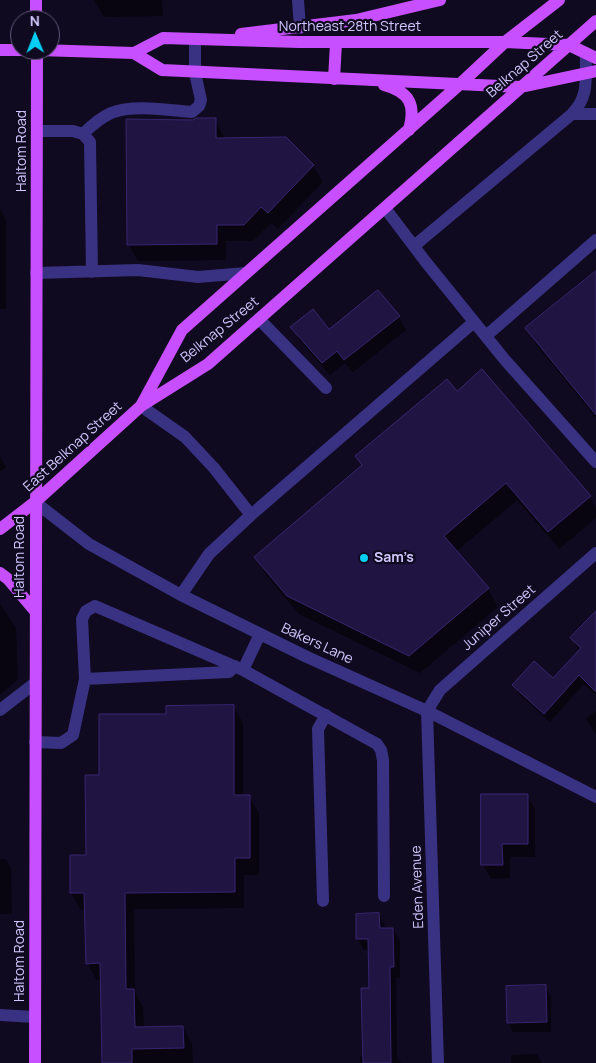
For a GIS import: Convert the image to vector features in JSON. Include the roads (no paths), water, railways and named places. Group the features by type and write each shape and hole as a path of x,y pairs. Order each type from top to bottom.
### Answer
{"main road":[{"path":"195,39 356,20 417,3 440,0"},
{"name":"Belknap Street","path":"142,406 182,330 409,130 505,42 559,0"},
{"name":"Belknap Street","path":"142,406 208,364 596,21"},
{"name":"Northeast 28th Street","path":"60,51 134,53 164,38 336,43 505,42 569,44"},
{"path":"334,79 336,43"},
{"path":"569,44 591,56"},
{"name":"Northeast 28th Street","path":"134,53 162,70 459,85 521,87 591,72"},
{"name":"Haltom Road","path":"35,1063 34,683 38,60"},
{"path":"367,81 394,88 407,98 412,106 409,130"},
{"name":"East Belknap Street","path":"0,529 35,502 142,406"},
{"path":"0,573 8,579 35,611"}],"street":[{"path":"298,0 300,28"},
{"path":"83,134 98,121 112,113 132,109 192,112 199,106 201,100 195,73 195,39"},
{"path":"414,246 572,114 581,104 585,95 591,72 591,56"},
{"path":"572,114 596,114"},
{"path":"37,131 73,131 83,134 90,142 92,272"},
{"path":"385,208 505,360 596,462"},
{"path":"486,336 596,240"},
{"path":"36,273 138,270 198,277 246,273"},
{"path":"258,319 326,388"},
{"path":"181,595 209,554 251,515 474,322"},
{"path":"142,406 185,437 214,468 251,515"},
{"name":"Bakers Lane","path":"35,502 89,544 181,595 307,657 427,711 596,797"},
{"name":"Juniper Street","path":"427,711 440,690 596,553"},
{"path":"35,742 61,743 73,735 85,679 82,619 86,611 96,606 238,668 377,744 381,750 384,896"},
{"path":"85,679 229,672 238,668 260,634"},
{"path":"0,710 34,683"},
{"name":"Eden Avenue","path":"427,711 438,1063"},
{"path":"323,901 318,728 326,715"},
{"path":"0,1015 35,1016"}],"place":[{"name":"Sam’s","path":"364,558"}]}
